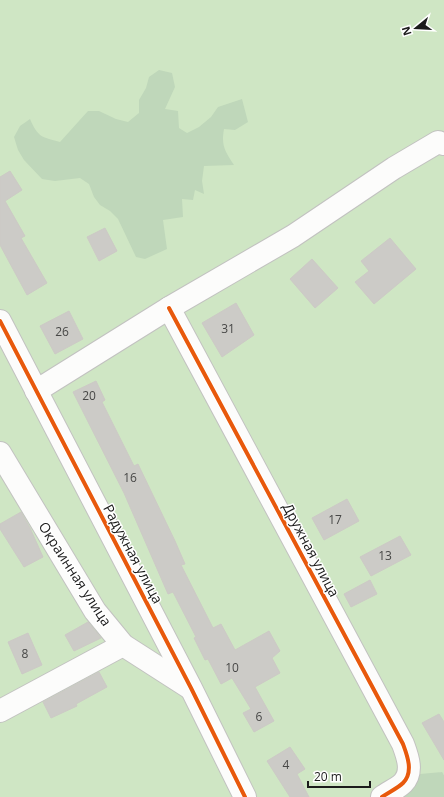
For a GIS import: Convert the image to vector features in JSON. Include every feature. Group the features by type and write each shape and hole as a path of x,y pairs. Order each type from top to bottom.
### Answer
{"street":[{"path":"36,391 169,308 293,236 394,168 438,142 444,144"},
{"name":"Дружная улица","path":"169,308 403,744 409,759 408,773 404,782 382,797"},
{"name":"Радужная улица","path":"0,321 191,688 245,797"},
{"name":"Окраинная улица","path":"0,453 95,611 123,645 191,688"},
{"path":"0,711 123,645"}],"green space":[{"path":"0,0 444,0 444,775 441,772 387,797 0,797"},
{"path":"159,70 172,73 175,87 165,109 178,111 179,128 187,133 199,127 211,117 218,107 242,99 248,122 235,130 224,129 224,148 234,165 204,166 202,181 204,194 195,190 193,200 182,199 183,217 163,220 167,249 145,259 136,257 118,219 110,211 100,205 94,197 89,184 80,178 55,181 42,179 24,160 18,150 14,137 20,126 30,119 38,133 48,139 60,142 88,111 99,111 116,119 128,122 139,113 139,100 146,88 149,77"},
{"path":"442,772 444,775 444,797 387,797 420,774"}],"building":[{"path":"10,171 22,190 5,201 25,236 21,238 47,283 27,295 0,245 0,177"},
{"path":"105,228 117,251 99,261 87,237"},
{"path":"390,238 416,269 374,304 355,282 369,271 361,261"},
{"path":"312,259 338,288 315,308 290,279"},
{"path":"236,303 254,335 222,357 202,323"},
{"path":"69,311 83,339 55,354 40,326"},
{"path":"96,381 105,400 102,402 134,466 138,464 185,564 181,565 213,628 221,624 235,650 269,631 280,651 272,658 280,673 255,687 274,721 254,732 243,713 251,709 232,678 221,684 208,659 205,660 194,638 196,637 173,592 168,594 124,493 73,392"},
{"path":"347,499 359,521 324,540 312,518"},
{"path":"21,512 43,557 24,567 0,529 0,524"},
{"path":"400,536 411,555 371,576 360,557"},
{"path":"370,580 377,594 351,607 344,594"},
{"path":"88,622 101,638 74,651 65,635"},
{"path":"28,633 42,665 22,674 8,642"},
{"path":"99,672 107,687 76,704 77,706 51,718 43,702"},
{"path":"439,714 444,722 444,760 422,723"},
{"path":"290,747 305,769 297,774 309,797 290,797 267,761"}],"cycle path":[{"path":"169,308 403,744 409,764 408,774 401,785 382,797"},
{"path":"0,321 191,688 245,797"}]}
